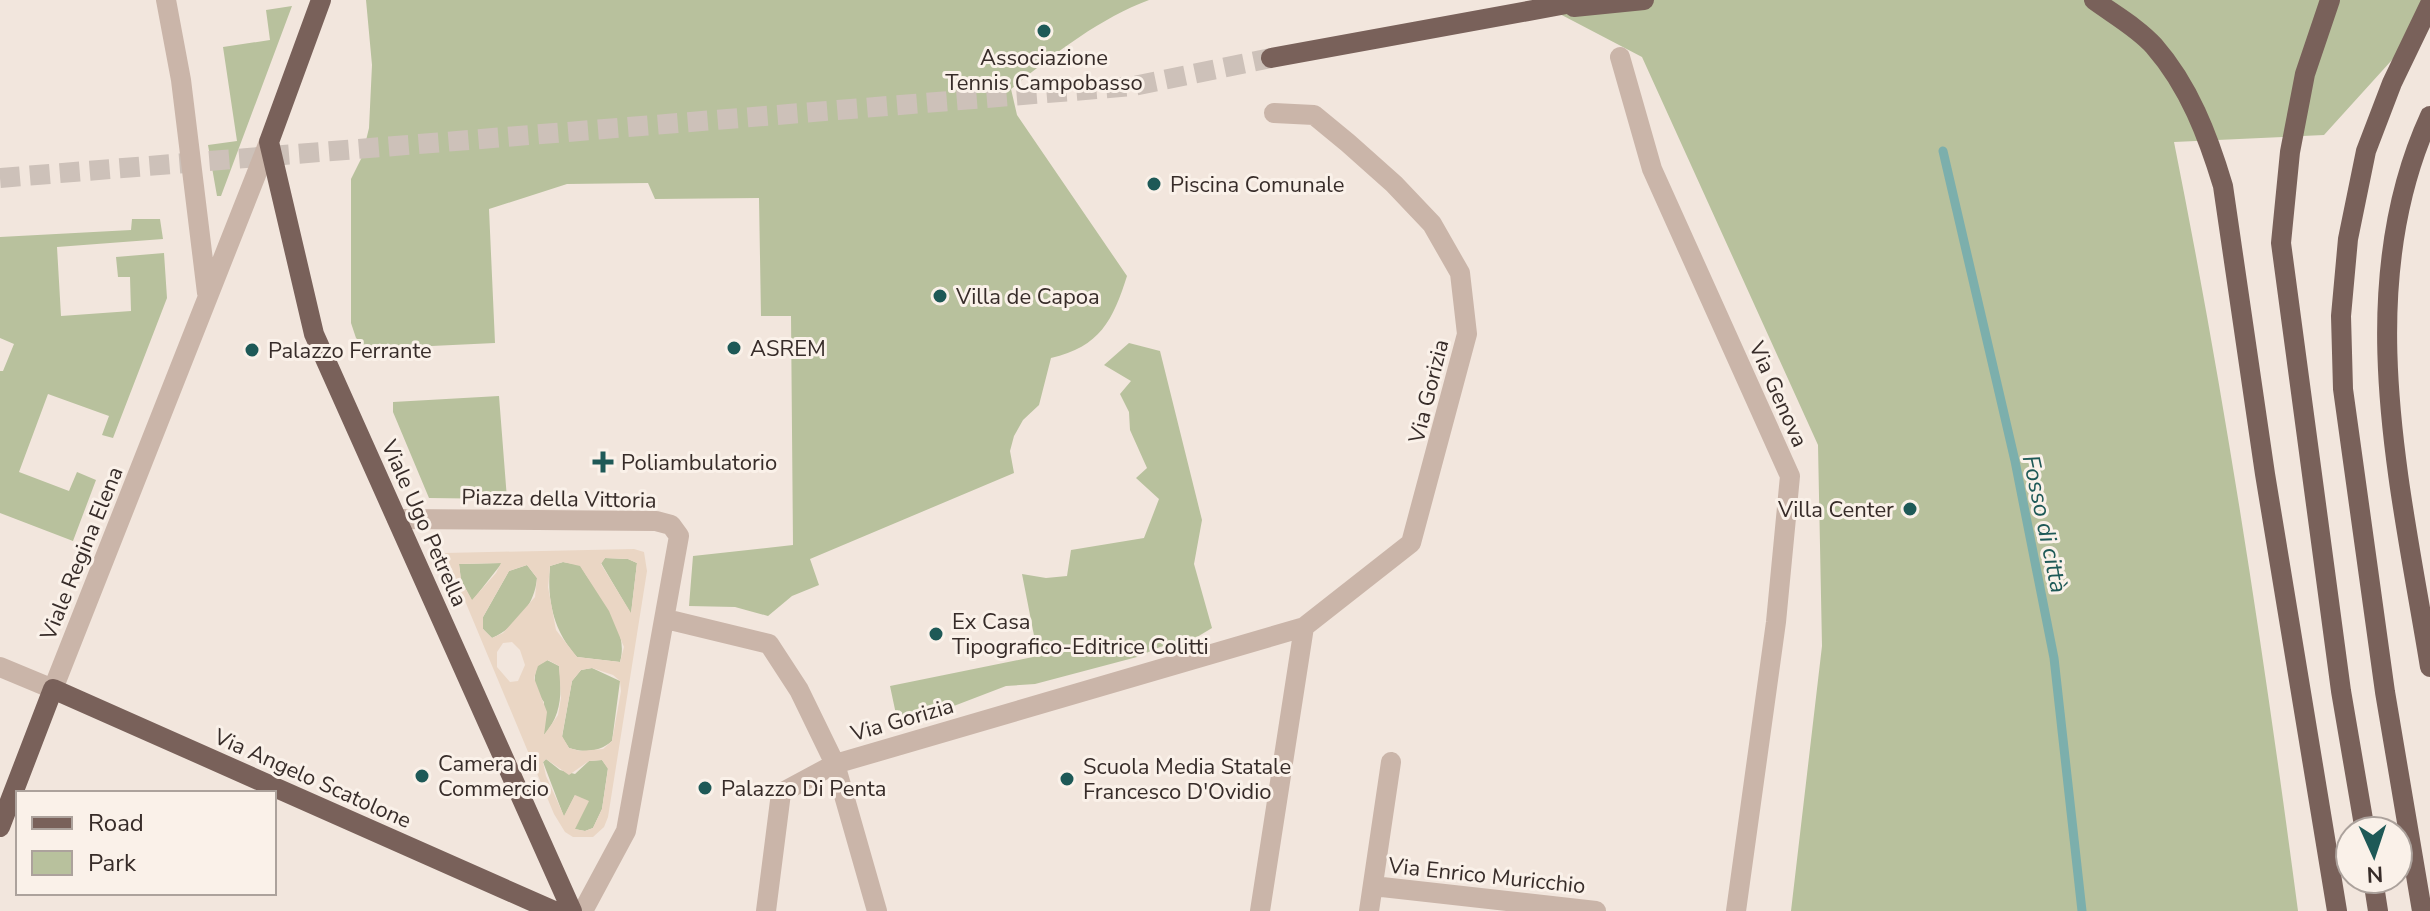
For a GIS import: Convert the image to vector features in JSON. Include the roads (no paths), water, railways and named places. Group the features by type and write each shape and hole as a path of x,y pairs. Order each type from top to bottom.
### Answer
{"main road":[{"path":"269,142 321,0"},
{"path":"1542,10 1565,0"},
{"path":"1271,58 1588,0"},
{"path":"1542,10 1644,0"},
{"path":"2094,0 2153,44 2186,91 2209,141 2223,186 2265,474 2337,911"},
{"path":"2330,0 2305,74 2290,152 2281,243 2341,691 2362,815"},
{"path":"2422,911 2385,692 2345,404 2341,316 2348,239 2366,151 2392,83 2430,4"},
{"path":"2430,116 2421,136 2397,225 2387,313 2387,370 2394,449 2430,667"},
{"name":"Viale Ugo Petrella","path":"269,142 314,334 572,911"},
{"name":"Viale Regina Elena","path":"0,827 53,689"},
{"name":"Via Angelo Scatolone","path":"53,689 554,911"}],"street":[{"path":"166,0 181,80 208,297"},
{"name":"Via Genova","path":"1620,57 1652,169 1790,476 1776,622 1736,911"},
{"name":"Via Gorizia","path":"766,911 781,793 835,764 1304,627 1411,543 1467,334 1460,273 1432,224 1394,184 1314,115 1274,113"},
{"name":"Viale Regina Elena","path":"53,689 269,142"},
{"name":"Piazza della Vittoria","path":"397,519 656,521 671,525 679,536 626,831 583,911"},
{"path":"666,619 769,644 799,690 835,764 877,911"},
{"path":"1260,911 1304,627"},
{"path":"0,667 53,689"},
{"name":"Via Enrico Muricchio","path":"1369,911 1391,762"},
{"name":"Via Enrico Muricchio","path":"1373,886 1596,911"}],"waterway":[{"name":"Fosso di città","path":"1943,151 2015,461 2054,658 2082,911"}],"tunnel":[{"path":"0,178 1134,86 1271,58"}],"place":[{"name":"Associazione Tennis Campobasso","path":"1044,31"},
{"name":"Piscina Comunale","path":"1154,184"},
{"name":"Villa de Capoa","path":"940,296"},
{"name":"ASREM","path":"734,348"},
{"name":"Palazzo Ferrante","path":"252,350"},
{"name":"Poliambulatorio","path":"603,462"},
{"name":"Villa Center","path":"1910,509"},
{"name":"Ex Casa Tipografico-Editrice Colitti","path":"936,634"},
{"name":"Camera di Commercio","path":"422,776"},
{"name":"Scuola Media Statale Francesco D'Ovidio","path":"1067,779"},
{"name":"Palazzo Di Penta","path":"705,788"}]}
